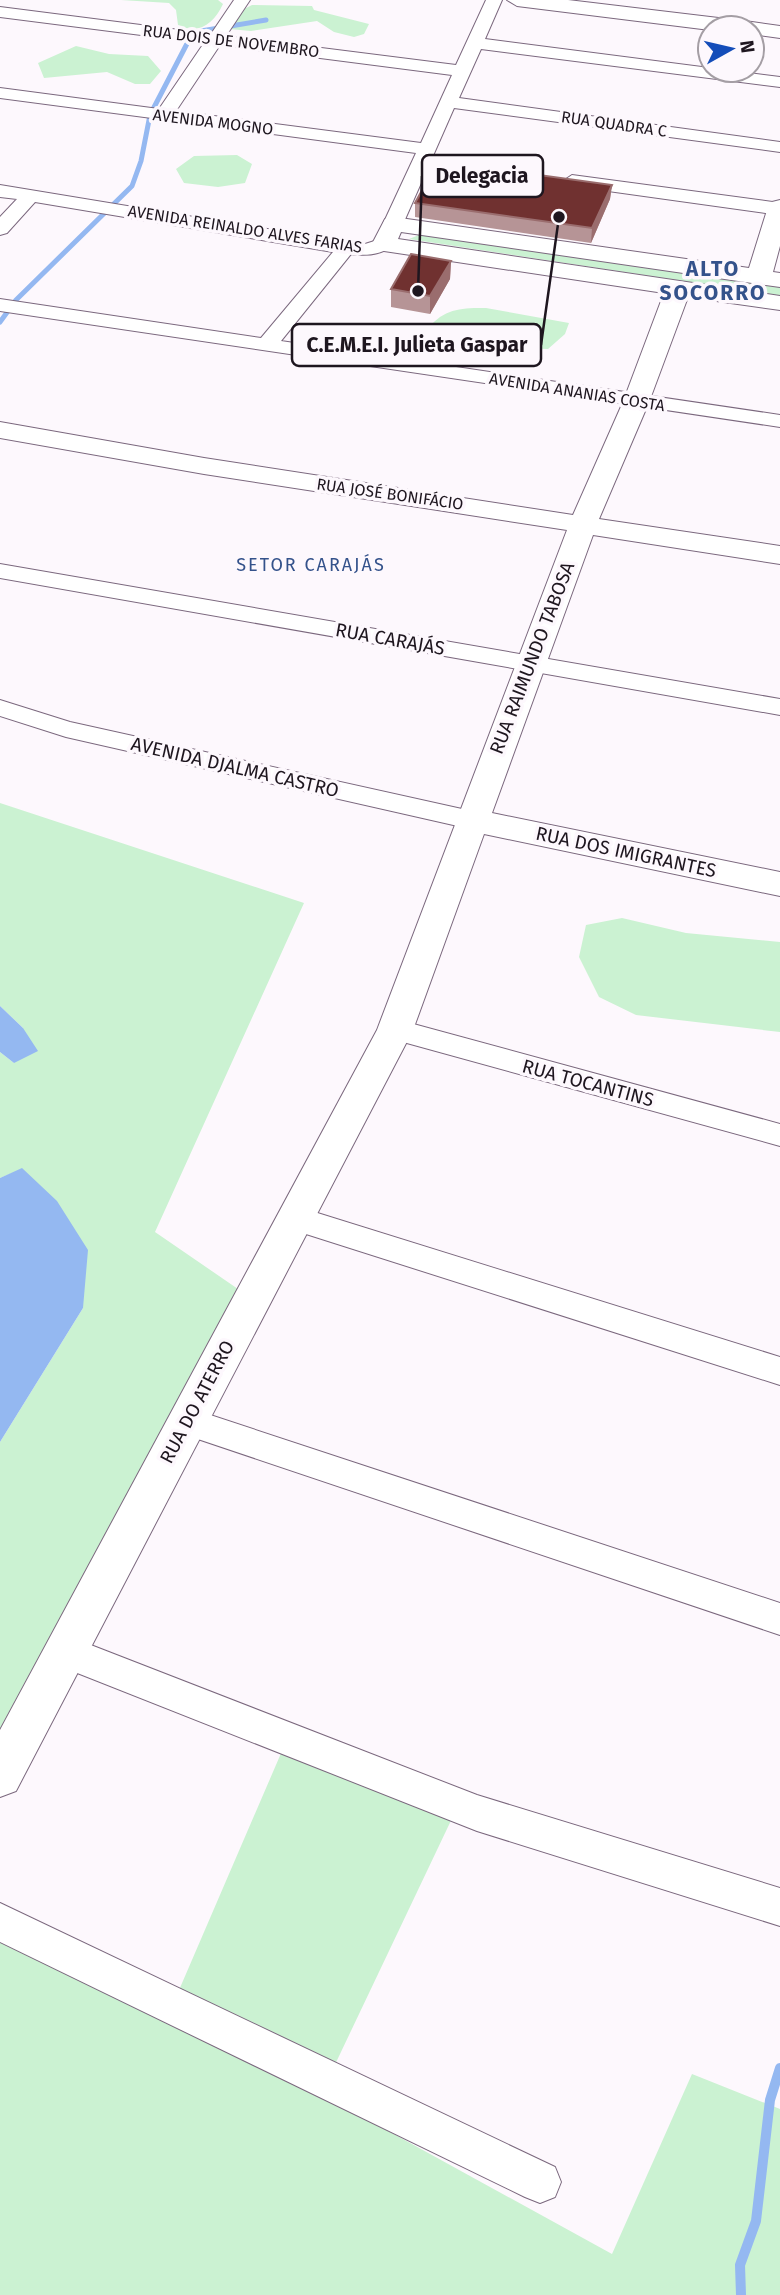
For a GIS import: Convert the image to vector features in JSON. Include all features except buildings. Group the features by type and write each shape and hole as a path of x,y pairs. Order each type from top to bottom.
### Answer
{"street":[{"path":"160,115 242,0"},
{"path":"388,234 428,157 494,0"},
{"path":"517,0 696,22"},
{"name":"RUA DOIS DE NOVEMBRO","path":"0,12 176,34 217,32 462,71"},
{"path":"475,43 780,82"},
{"name":"AVENIDA MOGNO","path":"0,93 428,157"},
{"name":"RUA QUADRA C","path":"449,102 780,147"},
{"path":"559,179 780,208 769,278"},
{"name":"AVENIDA REINALDO ALVES FARIAS","path":"0,191 346,248 366,250 388,234 769,278"},
{"path":"0,229 30,196"},
{"name":"AVENIDA REINALDO ALVES FARIAS","path":"388,234 678,289 780,303"},
{"path":"267,344 346,248"},
{"name":"RUA RAIMUNDO TABOSA","path":"395,1030 583,524 636,402 678,289"},
{"name":"AVENIDA ANANIAS COSTA","path":"2,306 267,344 636,402 780,421"},
{"name":"RUA JOSÉ BONIFÁCIO","path":"0,430 204,466 780,555"},
{"name":"RUA CARAJÁS","path":"0,571 780,707"},
{"name":"AVENIDA DJALMA CASTRO","path":"0,708 66,729 471,820"},
{"name":"RUA DOS IMIGRANTES","path":"471,820 780,884"},
{"name":"RUA TOCANTINS","path":"395,1030 780,1135"},
{"name":"RUA DO ATERRO","path":"0,1776 395,1030"},
{"path":"295,1218 780,1371"},
{"path":"186,1421 780,1619"},
{"path":"65,1651 477,1813 780,1907"},
{"path":"0,1922 540,2182"}],"green space":[{"path":"121,0 218,0 223,4 210,22 193,29 178,25 176,10 169,3"},
{"path":"252,5 312,6 314,10 369,24 364,34 354,37 334,32 317,21 251,31 229,29 244,9"},
{"path":"76,46 109,54 148,56 161,71 150,84 135,84 107,72 44,78 38,63"},
{"path":"237,155 252,164 245,183 218,187 184,183 176,169 194,156"},
{"path":"419,235 780,287 780,296 409,239"},
{"path":"486,308 569,323 565,334 548,349 516,348 474,335 443,332 431,325 443,315 456,310"},
{"path":"0,803 304,903 155,1232 238,1289 0,1734 0,1442 83,1308 22,1169 0,1178 0,1052 14,1063 23,1028 0,1006"},
{"path":"622,918 686,933 780,942 780,1032 636,1015 599,997 579,957 586,925"},
{"path":"282,1751 456,1810 321,2094 612,2254 692,2074 780,2109 780,2295 0,2295 0,1941 167,2018"}],"water":[{"path":"0,1006 23,1028 38,1051 14,1063 0,1052"},
{"path":"22,1168 57,1201 88,1250 83,1308 0,1442 0,1178"}],"waterway":[{"path":"0,322 16,300 132,186 141,161 150,115 191,36 201,31 266,20"},
{"path":"741,2295 740,2265 756,2221 770,2100 780,2068"}],"place":[{"name":"C.E.M.E.I. Julieta Gaspar","path":"559,217"},
{"name":"Delegacia","path":"418,291"}],"district":[{"name":"ALTO SOCORRO","path":"713,281"},
{"name":"SETOR CARAJÁS","path":"311,565"}]}
